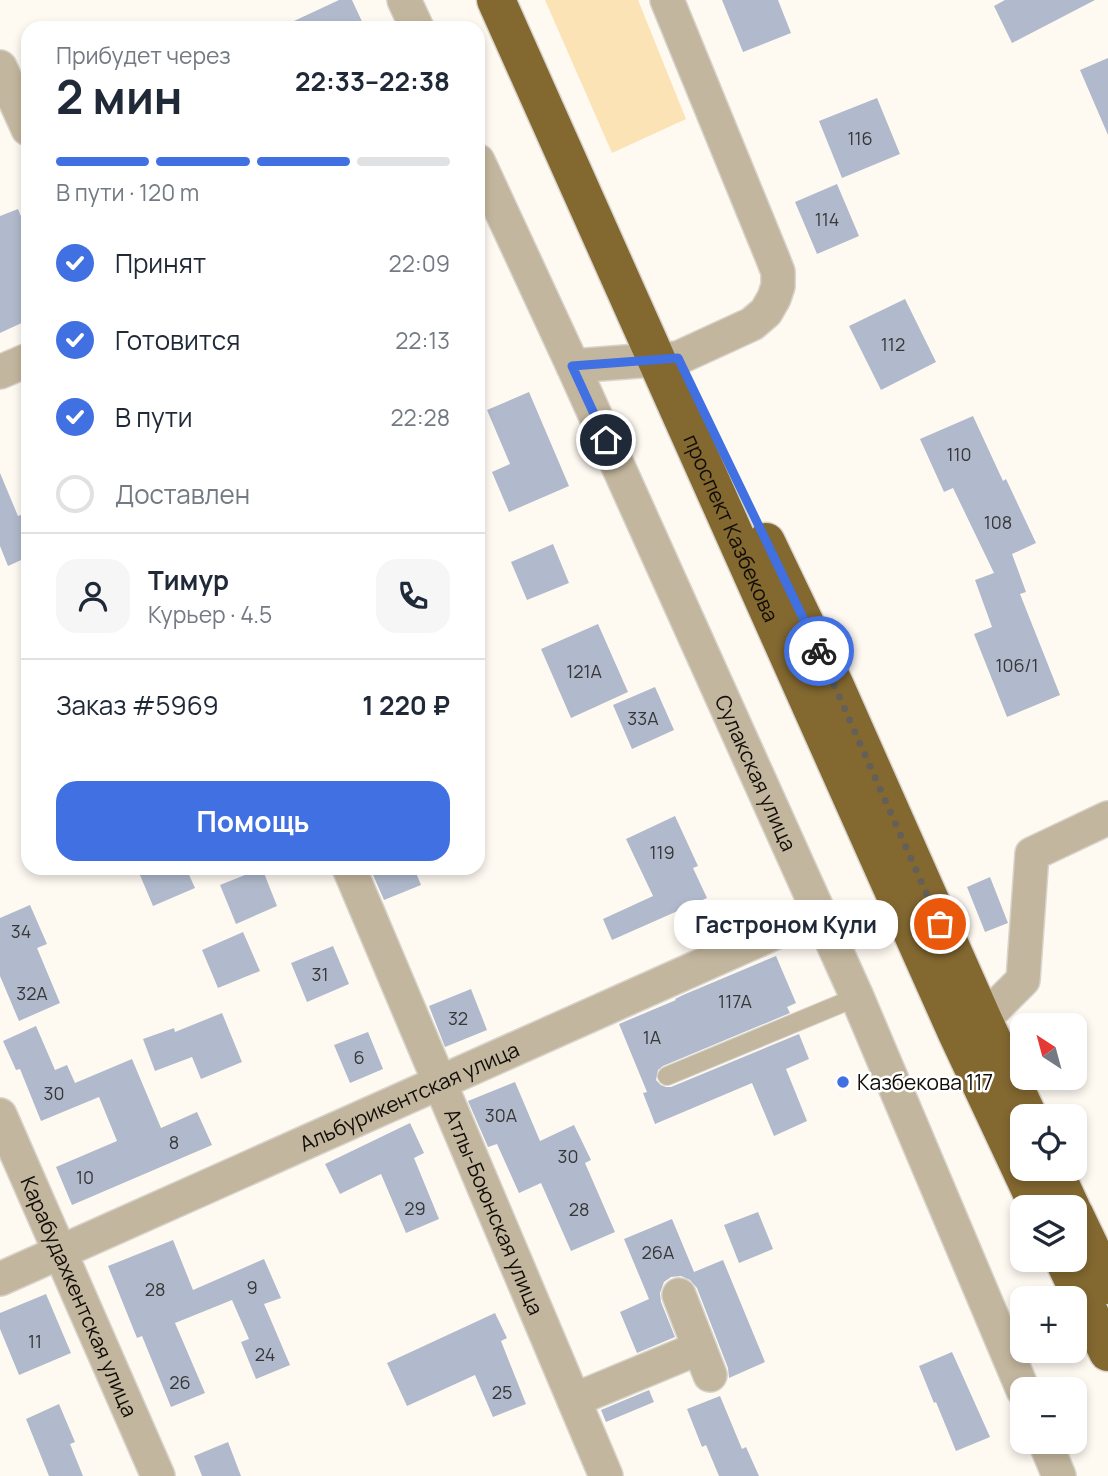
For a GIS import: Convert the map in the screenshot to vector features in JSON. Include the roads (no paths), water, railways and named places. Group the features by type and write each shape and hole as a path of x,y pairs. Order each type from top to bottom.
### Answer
{"highway":[{"name":"проспект Казбекова","path":"496,0 667,358 835,686 982,1020 1022,1104"},
{"name":"проспект Казбекова","path":"519,0 667,358 957,1033 1033,1195"},
{"path":"1087,1241 1108,1285"},
{"path":"1070,1272 1108,1352"}],"street":[{"path":"404,0 414,21"},
{"path":"572,366 667,358 752,324 766,312 778,286 778,272 667,0"},
{"path":"0,67 21,114"},
{"name":"Сулакская улица","path":"485,182 572,366 857,997 1018,1377"},
{"path":"0,372 21,363"},
{"path":"982,1020 1023,980 1032,853 1108,818"},
{"name":"Атлы-Боюнская улица","path":"352,875 606,1476"},
{"name":"Альбурикентская улица","path":"0,1279 819,913"},
{"name":"Карабудахкентская улица","path":"0,1115 158,1476"},
{"path":"574,1400 705,1362 679,1295"},
{"path":"1050,1454 1059,1476"}],"lane":[{"path":"667,1076 857,997"}],"place":[{"name":"Гастроном Кули","path":"940,924"},
{"name":"Казбекова 117","path":"843,1082"}]}
